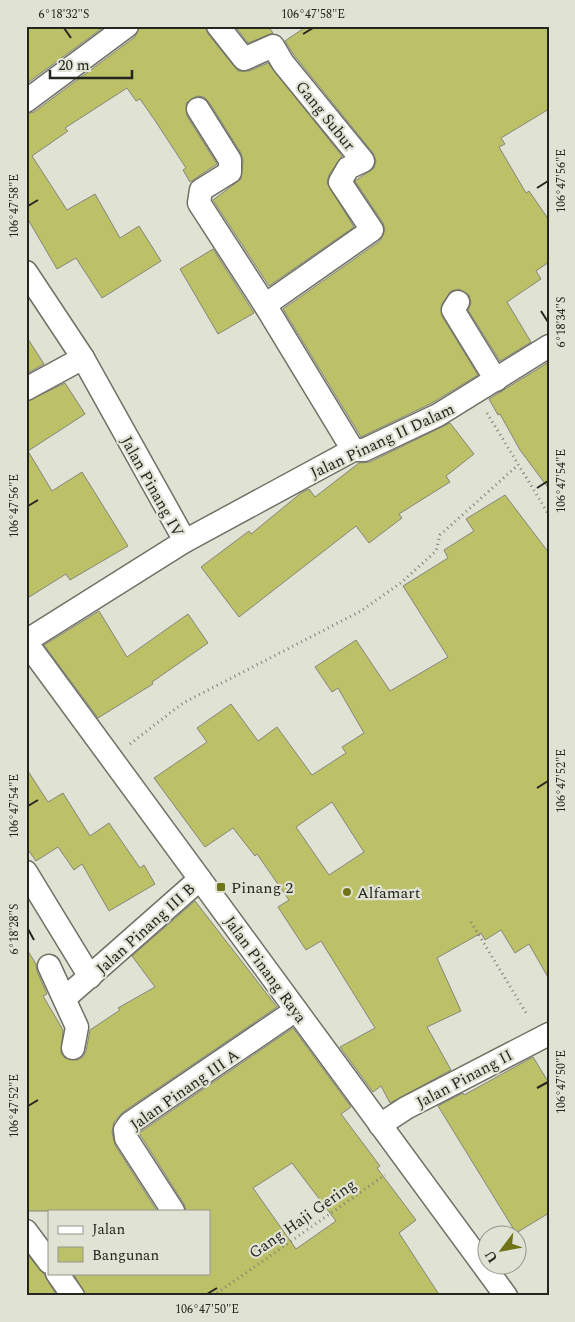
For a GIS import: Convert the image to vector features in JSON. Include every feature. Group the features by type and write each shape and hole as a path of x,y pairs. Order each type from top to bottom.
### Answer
{"street":[{"path":"26,101 127,26"},
{"name":"Gang Subur","path":"218,26 244,59 273,46 283,63 363,162 348,168 340,182 372,230 265,305"},
{"path":"198,109 230,160 230,172 201,190 199,203 265,305 353,450"},
{"name":"Jalan Pinang IV","path":"26,272 83,358 185,541 26,641"},
{"path":"458,302 453,310 496,380"},
{"name":"Jalan Pinang II Dalam","path":"185,541 353,450 364,450 438,415 549,346"},
{"path":"26,389 83,358"},
{"name":"Jalan Pinang Raya","path":"26,641 506,1296"},
{"name":"Jalan Pinang III B","path":"26,872 34,904 90,977"},
{"name":"Jalan Pinang III B","path":"66,998 200,878"},
{"path":"49,966 66,998 77,1027 73,1048"},
{"name":"Jalan Pinang III A","path":"172,1210 126,1138 126,1130 130,1124 296,1010"},
{"name":"Jalan Pinang II","path":"380,1125 406,1108 545,1036"},
{"path":"26,1231 48,1261"},
{"path":"58,1274 73,1296"}],"path":[{"path":"475,393 549,515"},
{"path":"112,758 183,703 361,611 402,582 436,551 440,535 518,465"},
{"path":"471,922 545,1036"},
{"name":"Gang Haji Gering","path":"213,1296 406,1160"}],"building":[{"path":"26,26 105,26 26,84"},
{"path":"140,26 205,26 208,34 238,71 249,71 268,63 342,156 329,175 327,183 354,227 269,286 213,200 241,179 243,160 241,153 209,102 204,97 197,96 186,103 187,116 217,164 190,182 183,170 186,168 156,122 140,99 136,101 127,88 65,128 68,131 32,156 67,210 95,194 120,238 139,226 161,261 102,298 76,258 57,269 26,216 26,114 34,112 135,37"},
{"path":"235,26 268,26 273,33 248,43"},
{"path":"307,26 549,26 549,109 501,138 505,144 499,147 526,193 529,191 549,220 549,262 536,271 541,279 507,302 531,342 500,361 468,310 471,303 469,295 459,289 451,291 442,304 442,316 478,375 432,403 361,437 283,309 380,241 385,230 383,223 355,181 374,168 376,161 373,153 294,55 285,41"},
{"path":"213,249 254,313 218,334 180,269"},
{"path":"26,336 44,364 26,374"},
{"path":"549,362 549,489 520,450 500,414 498,415 489,399"},
{"path":"65,383 85,414 28,451 52,491 82,472 128,546 70,580 66,574 26,599 26,402"},
{"path":"450,423 474,454 446,476 450,482 399,514 402,518 369,543 356,526 239,617 201,567 249,531 251,534 301,493 309,489 315,497 359,463 370,462"},
{"path":"505,495 549,553 549,979 529,944 515,953 501,930 485,940 481,933 437,958 461,1011 427,1027 451,1070 390,1103 381,1086 373,1092 340,1047 375,1028 321,941 306,950 278,907 289,900 257,854 255,856 233,828 205,847 154,778 207,742 197,728 231,704 258,741 277,727 312,775 346,753 342,747 364,733 338,688 332,692 315,667 356,640 390,691 448,657 403,586 448,558 444,550 474,531 466,519","holes":["332,802 364,852 329,875 296,827"]},
{"path":"99,611 127,657 188,614 208,643 152,682 153,684 98,718 44,645"},
{"path":"26,768 48,802 63,793 90,836 109,823 140,868 144,865 155,884 109,911 82,864 74,870 58,847 36,861 26,847"},
{"path":"195,901 277,1007 123,1112 114,1122 112,1132 115,1145 156,1210 26,1211 26,948 36,964 47,994 43,996 63,1030 61,1053 65,1058 77,1060 83,1057 86,1051 90,1030 120,1010 118,1008 155,987 132,956"},
{"path":"293,1028 351,1107 341,1114 380,1166 377,1168 416,1220 399,1233 440,1296 86,1296 74,1274 210,1274 210,1210 186,1210 184,1204 139,1133","holes":["292,1163 336,1221 296,1249 253,1188"]},
{"path":"533,1057 549,1083 549,1213 528,1226 528,1224 510,1224 438,1106 463,1093 464,1095"},
{"path":"26,1253 44,1274 57,1296 26,1296"}],"place":[{"name":"Pinang 2","path":"221,887"},
{"name":"Alfamart","path":"347,892"}]}
